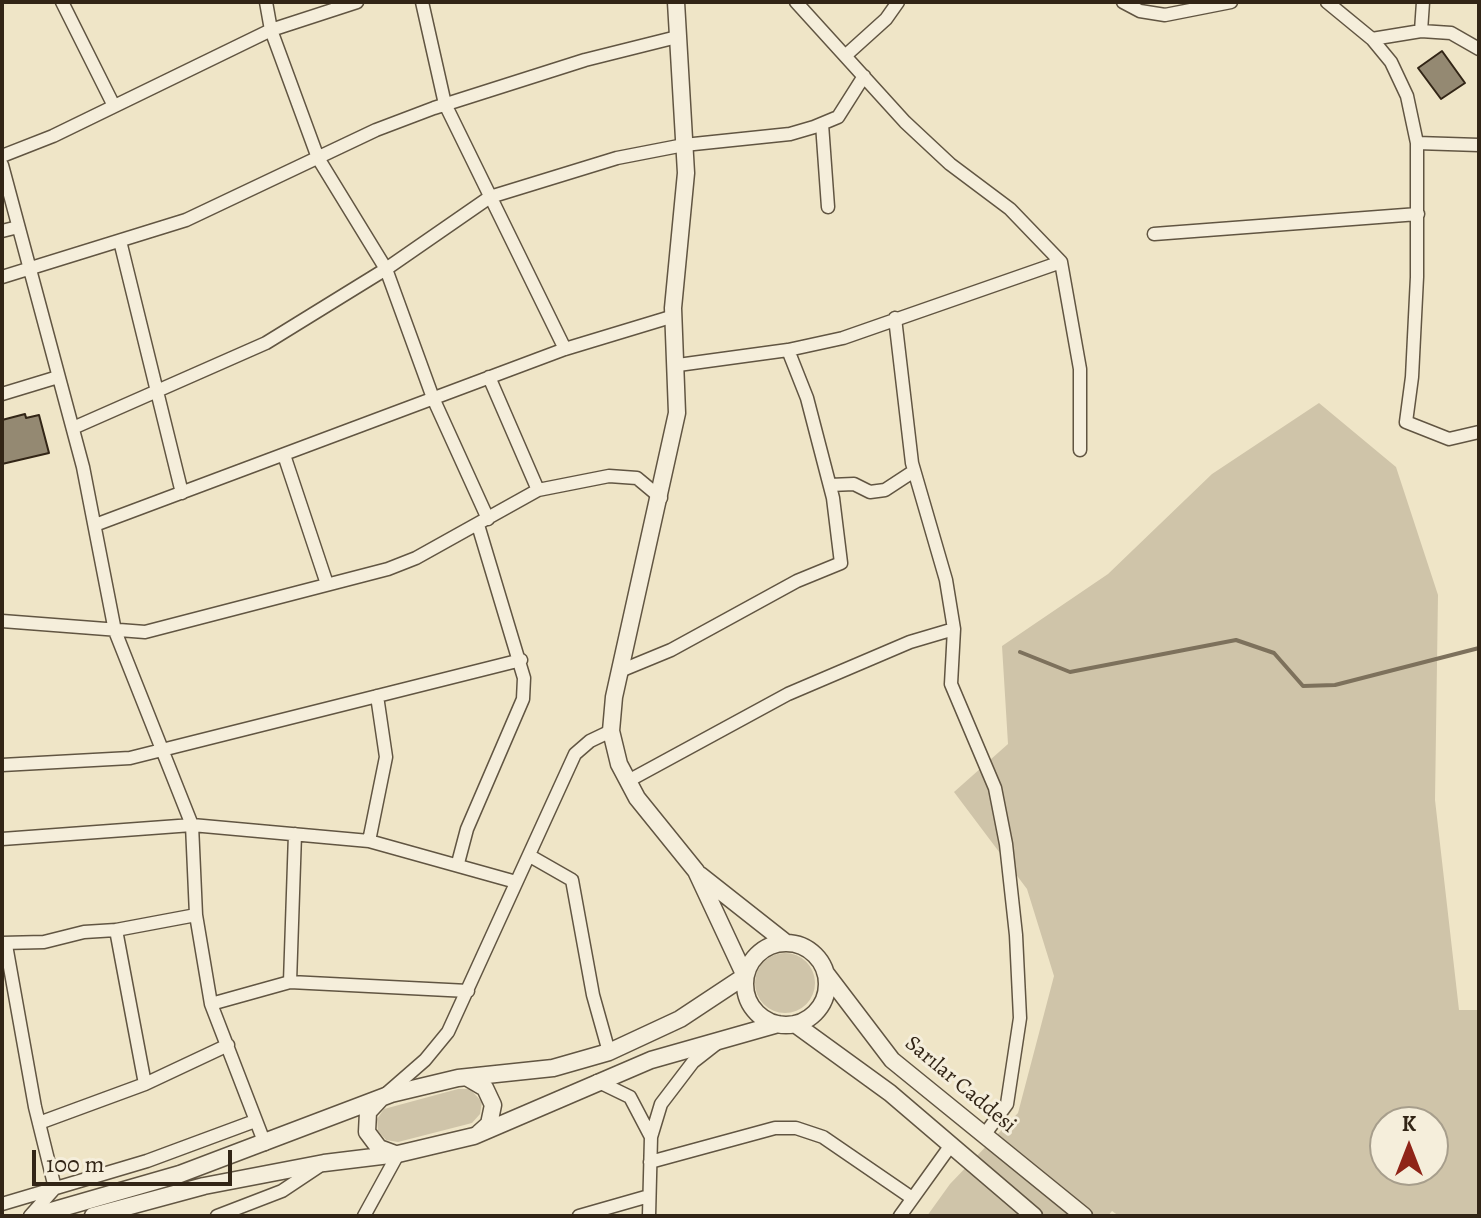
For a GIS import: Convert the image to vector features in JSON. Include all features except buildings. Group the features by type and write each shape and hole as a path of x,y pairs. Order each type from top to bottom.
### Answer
{"street":[{"path":"62,2 114,106"},
{"path":"266,2 271,30 318,158 386,269 483,522 521,660 523,699 467,829 458,863"},
{"path":"2,156 53,136 271,30 357,2"},
{"path":"422,2 445,104 565,349"},
{"path":"378,1185 375,1149 367,1132 368,1112 425,1060 448,1032 575,754 590,741 611,731 620,671 661,498 677,413 678,365 674,316 685,188 676,2"},
{"path":"796,2 905,122 950,164 1010,209 1061,262 1080,369 1080,450"},
{"path":"845,56 886,19 898,2"},
{"path":"1123,2 1140,11 1165,15 1231,2"},
{"path":"1327,2 1372,39 1391,62 1407,96 1417,143 1418,214 1412,377 1406,422 1449,439 1479,432"},
{"path":"1421,31 1423,2"},
{"path":"1372,39 1421,31 1451,33 1479,49"},
{"path":"2,277 186,220 376,130 445,104 585,60 677,37"},
{"path":"73,428 266,343 386,269 490,197 617,158 684,145 790,134 822,124 838,117 864,76"},
{"path":"822,124 828,207"},
{"path":"1417,143 1479,145"},
{"path":"2,165 73,428 115,631 192,825 196,915 211,1004 265,1144"},
{"path":"1154,234 1418,214"},
{"path":"2,231 18,227"},
{"path":"120,241 182,493"},
{"path":"678,365 788,350 843,338 1061,262"},
{"path":"95,525 565,349 674,316"},
{"path":"895,318 914,471 946,580 954,629 951,684 995,788 1016,935 1020,1018 1007,1104 985,1134"},
{"path":"620,671 671,650 797,581 841,563 830,485 805,390 788,350"},
{"path":"2,394 58,377"},
{"path":"489,377 538,490"},
{"path":"284,455 327,584"},
{"path":"830,485 854,484 870,492 885,490 914,471"},
{"path":"2,621 145,632 416,558 538,490 571,482 623,477 637,478 661,498"},
{"path":"628,781 788,694 910,642 954,629"},
{"path":"2,765 130,758 521,660"},
{"path":"369,841 386,757 377,696"},
{"name":"Sarılar Caddesi","path":"611,731 619,764 628,781 696,871 745,976 745,989 756,1012 787,1024 890,1093 1034,1216"},
{"path":"2,839 192,825 369,841 458,863 516,882"},
{"path":"290,982 295,834"},
{"path":"530,856 572,880 593,995 609,1052"},
{"name":"Sarılar Caddesi","path":"696,871 785,942 810,951 892,1060 1084,1216"},
{"path":"55,1188 4,944 116,930 196,915"},
{"path":"116,930 145,1084"},
{"path":"32,1216 180,1174 382,1097 458,1078 553,1068 609,1052 680,1019 745,976 759,952 785,942"},
{"path":"93,1216 204,1186 324,1163 375,1149 398,1154 474,1136 597,1081 722,1040 787,1024 817,1010 824,998 825,972"},
{"path":"211,1004 290,982 468,991"},
{"path":"649,1216 651,1137 661,1104 693,1062 722,1040"},
{"path":"39,1123 145,1084 228,1045"},
{"path":"458,1078 477,1082 491,1096 492,1115 482,1131 474,1136"},
{"path":"597,1081 630,1097 651,1137"},
{"path":"2,1204 199,1144 255,1121"},
{"path":"650,1162 775,1128 796,1128 823,1137 912,1198"},
{"path":"900,1216 951,1145"},
{"path":"364,1216 378,1185 398,1154"},
{"path":"217,1216 282,1191 324,1163"},
{"path":"32,1216 55,1188"},
{"path":"579,1216 649,1196"}],"shaded area":[{"path":"1319,403 1396,467 1438,595 1435,800 1459,1010 1479,1010 1479,1216 1119,1216 1112,1211 1108,1216 927,1216 950,1184 1018,1113 1054,976 1027,889 954,792 1008,744 1002,646 1108,574 1212,474"},
{"path":"785,953 796,955 806,962 813,972 813,994 806,1004 796,1011 785,1013 774,1011 764,1004 757,994 755,983 757,972 764,962 774,955"},
{"path":"458,1089 470,1089 482,1102 480,1114 472,1123 398,1142 386,1140 378,1131 377,1119 384,1109"}],"waterway":[{"path":"1020,652 1070,672 1236,640 1274,653 1303,686 1335,685 1479,648"}]}
